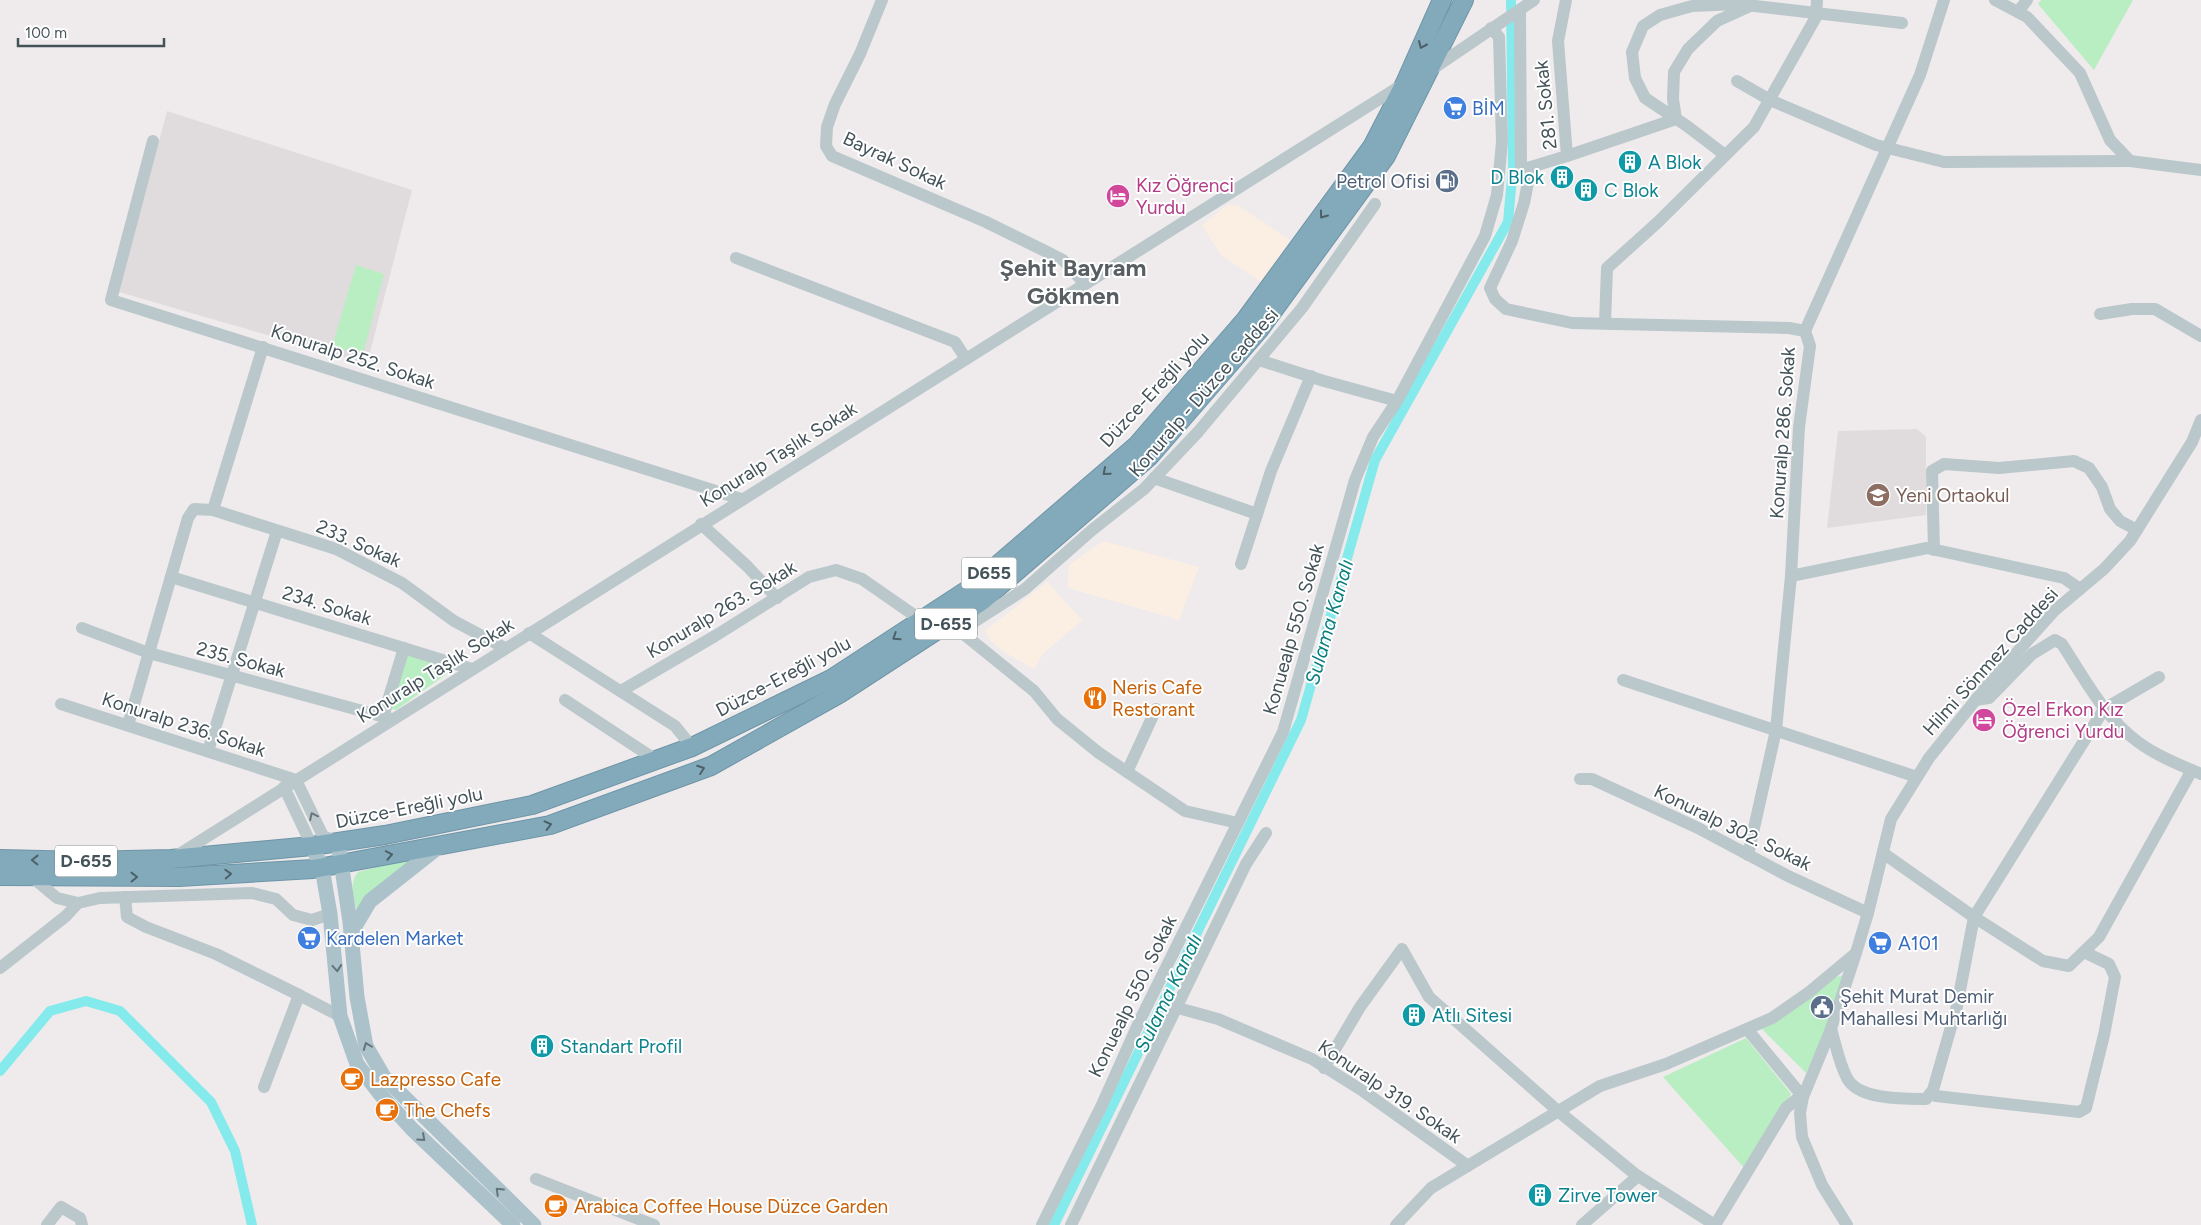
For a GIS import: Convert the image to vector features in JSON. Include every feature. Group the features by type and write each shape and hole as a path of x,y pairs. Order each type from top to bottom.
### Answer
{"highway":[{"name":"Düzce-Ereğli yolu","path":"0,859 84,861 171,859 312,846 385,835 532,805 692,747 831,679 972,587 1137,445 1246,320 1372,147 1405,83 1442,0"},
{"name":"Düzce-Ereğli yolu","path":"38,882 88,878 179,877 322,868 550,825 711,766 955,626 1149,457 1259,330 1386,156 1464,0"},
{"path":"0,876 38,882"},
{"path":"0,888 38,882"}],"main road":[{"path":"338,842 351,933 357,997 366,1046 384,1077 534,1225"},
{"path":"351,933 370,901 442,844"},
{"path":"312,846 322,868 330,914 337,964 340,1016 356,1064 412,1129 514,1225"}],"street":[{"name":"Bayrak Sokak","path":"882,0 860,54 835,104 828,127 826,146 832,156 986,222 1063,260 1085,284"},
{"path":"1430,70 1534,0"},
{"name":"281. Sokak","path":"1566,0 1558,41 1567,156 1676,119"},
{"path":"1805,330 1920,74 1944,0"},
{"path":"1995,0 2027,17 2080,73 2110,140 2130,161"},
{"path":"2018,12 2027,0"},
{"path":"1725,155 1645,98 1635,78 1632,52 1643,26 1660,15 1692,6 1817,6 1902,23"},
{"path":"1676,119 1673,99 1674,72 1688,49 1717,21 1751,6"},
{"path":"1605,323 1608,268 1658,222 1754,127 1816,17 1817,6"},
{"path":"1520,10 1522,170 1567,156"},
{"name":"Konuealp 550. Sokak","path":"1042,1225 1140,1020 1283,732 1355,480 1372,437 1397,401 1485,236 1497,195 1502,142 1500,36 1493,27"},
{"path":"1737,81 1770,100 1876,145 1944,162 2130,161 2201,170"},
{"name":"Konuralp Taşlık Sokak","path":"171,859 284,788 387,718 506,648 1405,83"},
{"name":"Konuralp 252. Sokak","path":"152,141 111,300 741,499"},
{"name":"Konuralp 286. Sokak","path":"1531,167 1524,202 1512,242 1490,288 1494,299 1506,309 1572,323 1805,330 1810,346 1799,427 1791,576 1776,730 1748,855"},
{"name":"Konuralp - Düzce caddesi","path":"955,626 1025,589 1154,478 1198,432 1302,308 1375,204"},
{"path":"736,258 955,342 966,359"},
{"path":"2100,314 2132,309 2155,309 2201,336"},
{"path":"213,510 263,347"},
{"path":"1260,360 1397,401"},
{"path":"1241,564 1271,470 1311,376"},
{"name":"Hilmi Sönmez Caddesi","path":"1802,1096 1831,1029 1856,953 1868,913 1891,819 1929,758 1975,700 2054,611 2104,569 2130,541 2192,442 2201,420"},
{"path":"1934,550 1932,471 1944,464 2000,468 2074,461 2089,468 2102,487 2110,509 2120,521 2137,530"},
{"path":"1154,478 1257,514"},
{"name":"233. Sokak","path":"171,577 188,518 194,509 213,510 336,549 394,578 454,621 506,648"},
{"path":"701,524 747,566 777,598"},
{"path":"208,751 277,530"},
{"path":"1791,576 1927,548 2064,578 2080,589"},
{"name":"Konuralp 263. Sokak","path":"620,691 715,636 809,577 836,570 862,579 922,620"},
{"path":"128,725 171,577"},
{"name":"234. Sokak","path":"171,577 472,669"},
{"path":"955,626 1034,691 1057,720 1127,772 1185,811 1238,823"},
{"name":"235. Sokak","path":"82,628 149,653 387,718"},
{"path":"529,633 675,726 692,747"},
{"path":"1883,853 1974,917 2043,960 2069,966 2099,937 2196,772 2138,742 2104,709 2062,644 2055,640 2032,654 1989,698 1975,700"},
{"path":"387,718 404,648"},
{"path":"1831,1029 1847,1079 1862,1091 1893,1098 1926,1099 1931,1093 1957,1006 1974,917 2104,709 2159,677"},
{"path":"1623,680 1917,777"},
{"path":"565,700 656,760"},
{"name":"Konuralp 236. Sokak","path":"61,704 296,780"},
{"path":"1127,772 1156,708"},
{"name":"Konuralp 302. Sokak","path":"1580,779 1592,780 1698,828 1748,855 1868,913"},
{"path":"296,780 323,836 338,842"},
{"path":"284,788 312,846"},
{"path":"1071,1225 1242,873 1266,833"},
{"path":"38,882 57,898 78,903 100,898 252,893 276,899 293,914 312,920 330,914"},
{"path":"126,897 127,916 146,927 216,954 340,1016"},
{"path":"0,968 66,916 78,903"},
{"path":"1324,1068 1360,1007 1402,949 1429,997 1558,1111 1638,1176 1715,1225 1786,1108 1802,1096"},
{"path":"1931,1093 1936,1096 2079,1112 2086,1108 2104,1035 2115,977 2110,964 2084,952"},
{"path":"1396,1225 1432,1188 1600,1086 1666,1064 1772,1018 1856,953"},
{"path":"264,1087 299,995"},
{"name":"Konuralp 319. Sokak","path":"1178,1008 1218,1019 1312,1059 1363,1091 1468,1166"},
{"path":"1747,1029 1802,1096 1800,1113 1802,1136 1822,1185 1846,1225"},
{"path":"1582,1225 1638,1176"},
{"path":"536,1179 654,1225"},
{"path":"47,1225 60,1207 80,1218 82,1225"}],"shaded area":[{"path":"167,111 412,190 367,364 119,292"},
{"path":"1227,205 1237,205 1290,240 1261,282 1221,255 1202,225"},
{"name":"Yeni Ortaokul","path":"1917,429 1926,437 1926,515 1827,528 1838,431"},
{"path":"1103,541 1199,567 1179,620 1068,588 1069,565"},
{"path":"1047,582 1082,620 1042,655 1034,669 1006,653 992,642 985,631"}],"green space":[{"path":"2041,0 2133,0 2094,70 2038,4"},
{"path":"356,265 384,274 363,354 332,347"},
{"path":"406,654 455,668 396,710 390,708"},
{"path":"413,858 357,913 353,881 358,872"},
{"path":"1843,975 1833,1015 1806,1073 1761,1028 1834,978"},
{"path":"1746,1038 1791,1094 1746,1170 1663,1077"}],"waterway":[{"name":"Sulama Kanalı","path":"1054,1225 1301,720 1375,460 1508,222 1513,167 1511,0"},
{"name":"Sulama Kanalı","path":"0,1071 50,1011 86,1001 120,1011 211,1102 235,1151 252,1225"}],"place":[{"name":"BİM","path":"1455,108"},
{"name":"A Blok","path":"1630,162"},
{"name":"D Blok","path":"1562,177"},
{"name":"Petrol Ofisi","path":"1447,181"},
{"name":"C Blok","path":"1586,190"},
{"name":"Kız Öğrenci Yurdu","path":"1118,196"},
{"name":"Yeni Ortaokul","path":"1878,495"},
{"name":"Neris Cafe Restorant","path":"1095,698"},
{"name":"Özel Erkon Kız Öğrenci Yurdu","path":"1984,720"},
{"name":"Kardelen Market","path":"309,938"},
{"name":"A101","path":"1880,943"},
{"name":"Şehit Murat Demir Mahallesi Muhtarlığı","path":"1822,1007"},
{"name":"Atlı Sitesi","path":"1414,1015"},
{"name":"Standart Profil","path":"542,1046"},
{"name":"Lazpresso Cafe","path":"352,1079"},
{"name":"The Chefs","path":"387,1110"},
{"name":"Zirve Tower","path":"1540,1195"},
{"name":"Arabica Coffee House Düzce Garden","path":"556,1206"}],"district":[{"name":"Şehit Bayram Gökmen","path":"1073,282"}]}
